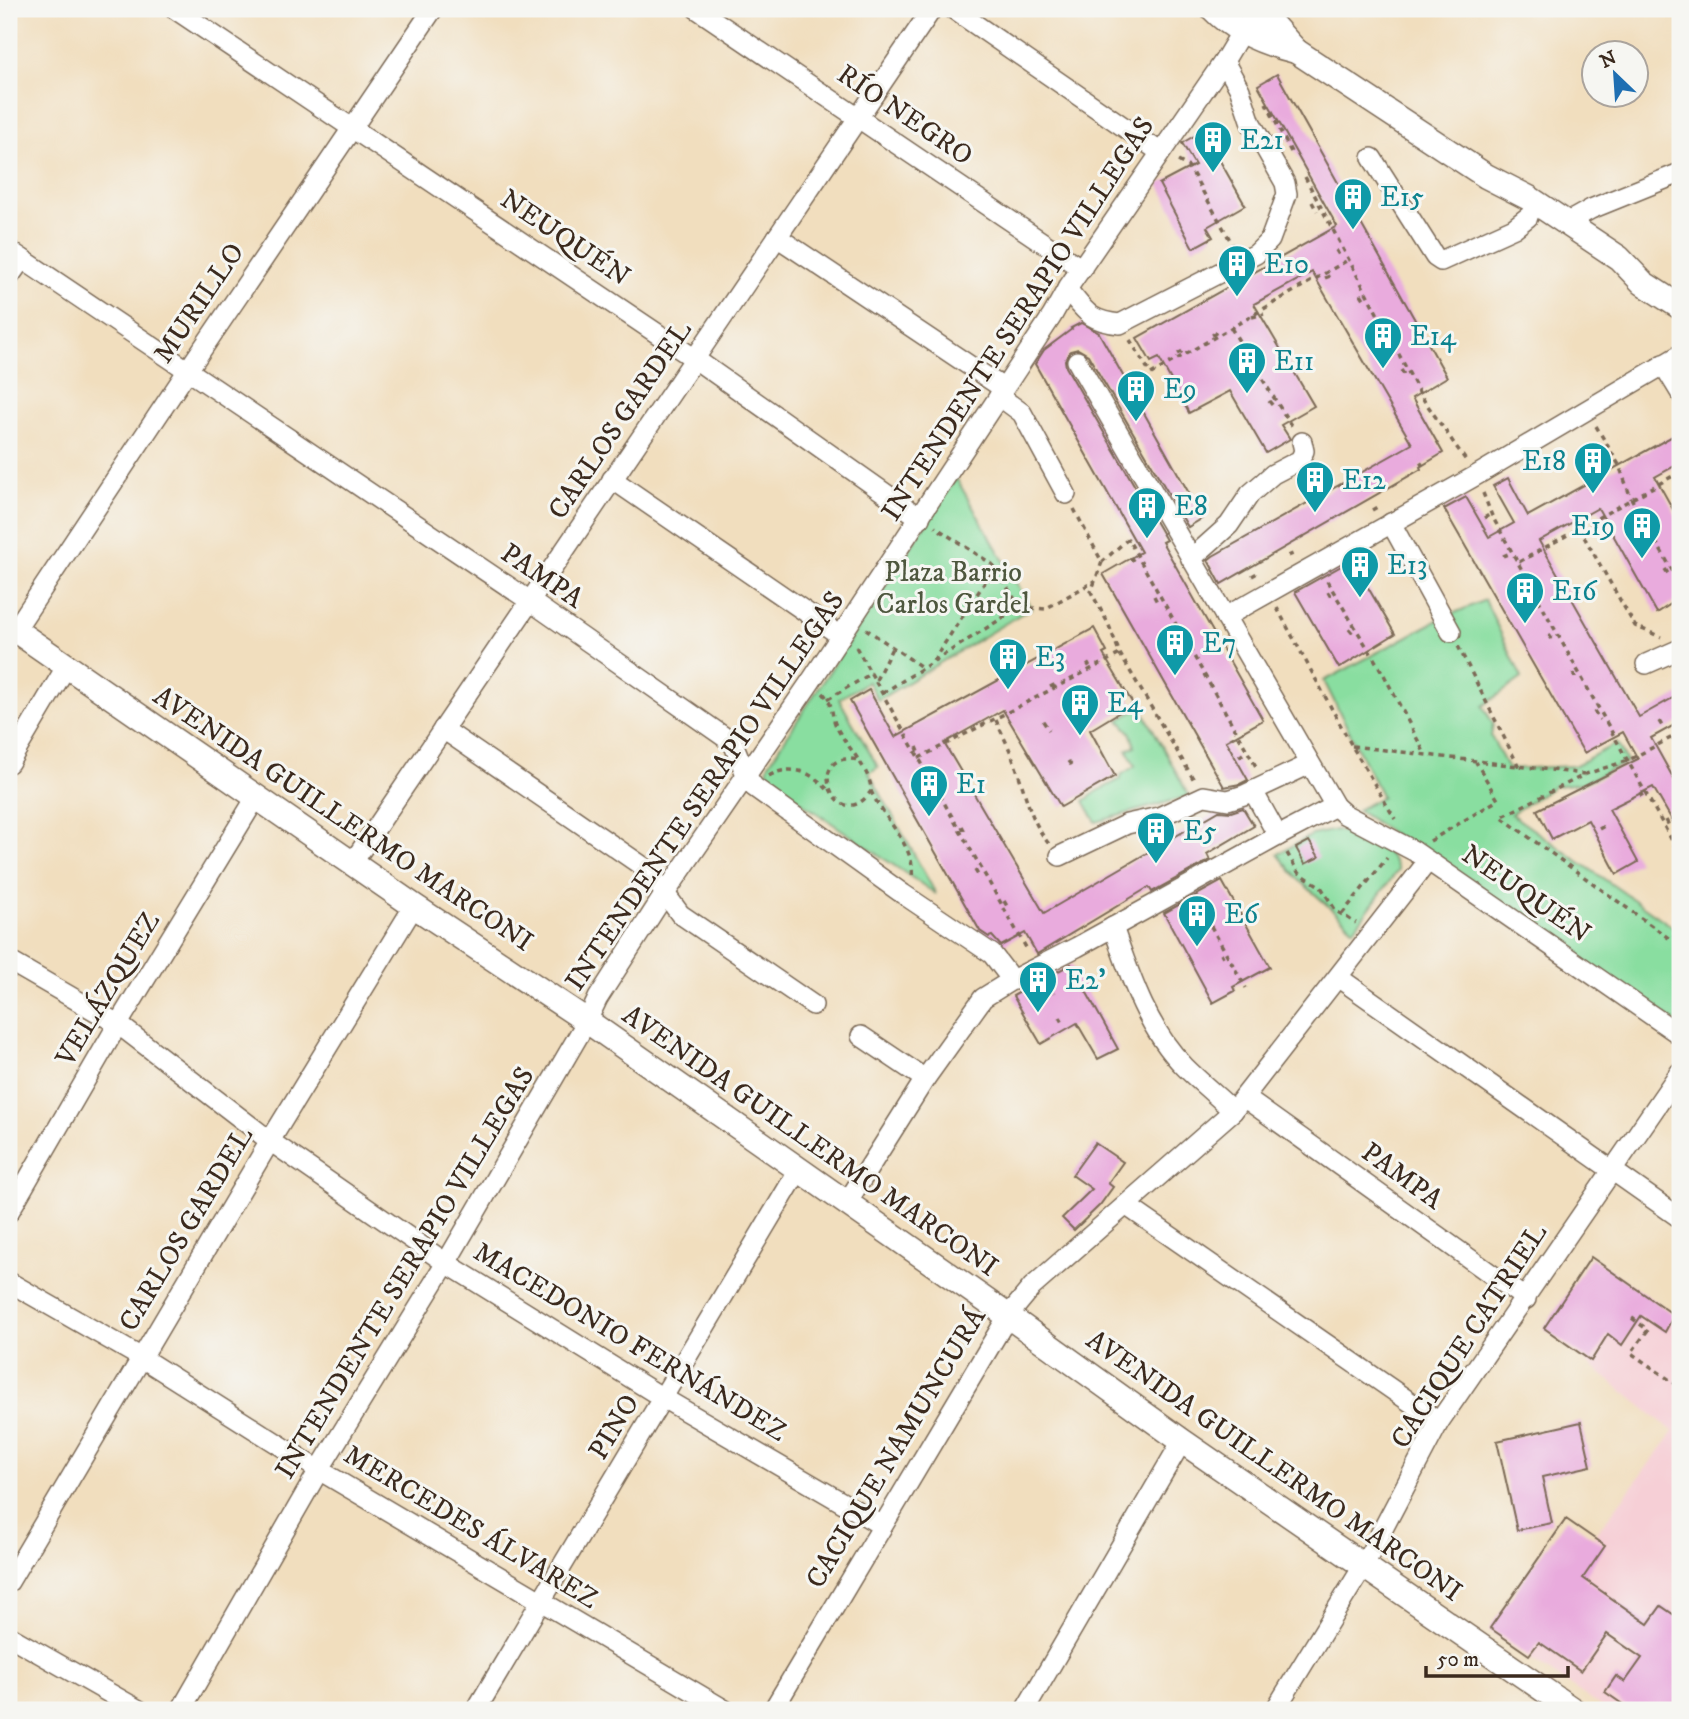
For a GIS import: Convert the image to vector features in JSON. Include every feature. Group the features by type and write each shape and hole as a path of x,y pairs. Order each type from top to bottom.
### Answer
{"main road":[{"path":"1213,9 1246,20 1266,44 1296,51 1486,176 1529,198 1619,258 1643,283"},
{"path":"1486,176 1528,217 1606,268 1643,283 1680,307"},
{"name":"AVENIDA GUILLERMO MARCONI","path":"12,628 414,906 587,1021 1182,1441 1568,1709"}],"street":[{"name":"NEUQUÉN","path":"175,9 695,359 920,518"},
{"name":"MURILLO","path":"12,628 433,9"},
{"name":"RÍO NEGRO","path":"697,9 1082,269"},
{"name":"CARLOS GARDEL","path":"354,862 932,9"},
{"path":"953,9 1160,152"},
{"name":"INTENDENTE SERAPIO VILLEGAS","path":"181,1710 319,1470 446,1264 598,998 666,892 751,782 811,681 1052,316 1067,289 1224,61 1246,20"},
{"path":"1067,289 1100,322 1120,324 1242,262 1256,254 1270,240 1287,194 1285,183 1251,123 1240,90 1224,61"},
{"path":"1372,158 1435,257 1441,261 1514,228 1528,217"},
{"path":"1566,223 1591,209 1680,173"},
{"path":"777,237 1001,392 1022,413 1066,494"},
{"path":"9,277 15,254"},
{"name":"PAMPA","path":"15,254 530,601 733,743 751,782"},
{"path":"1226,617 1672,360 1680,392"},
{"path":"846,1204 925,1079 978,1004 1012,980 1335,806 1077,361"},
{"path":"1191,559 1229,525 1250,494 1273,474 1300,460 1304,451 1302,442"},
{"path":"612,479 846,628"},
{"path":"1391,523 1451,632"},
{"path":"1646,664 1680,649"},
{"path":"9,763 66,667"},
{"path":"443,729 648,870 680,914 813,1005"},
{"path":"1060,856 1127,824 1159,817 1204,796 1227,800 1310,764"},
{"path":"751,782 903,894 992,954 1012,980"},
{"path":"1259,788 1278,836"},
{"name":"VELÁZQUEZ","path":"9,1213 118,1024 257,796"},
{"name":"NEUQUÉN","path":"1335,806 1344,814 1413,852 1680,1035"},
{"name":"CACIQUE NAMUNCURÁ","path":"773,1710 1008,1316 1032,1287 1128,1206 1239,1104 1339,978 1371,933 1413,852"},
{"name":"CARLOS GARDEL","path":"9,1582 270,1141 414,906"},
{"name":"PAMPA","path":"1113,927 1133,985 1162,1036 1184,1066 1526,1299"},
{"name":"MACEDONIO FERNÁNDEZ","path":"9,961 118,1024 270,1141 446,1264 663,1398 881,1525"},
{"path":"1339,978 1680,1218"},
{"path":"861,1036 925,1079"},
{"name":"CACIQUE CATRIEL","path":"1275,1710 1364,1565 1439,1422 1680,1072"},
{"name":"PINO","path":"476,1710 798,1171"},
{"path":"1128,1206 1439,1422"},
{"name":"MERCEDES ÁLVAREZ","path":"9,1282 142,1358 319,1470 725,1710"},
{"path":"1025,1710 1182,1441"},
{"path":"9,1636 139,1710"}],"path":[{"path":"1160,152 1189,167 1242,262"},
{"path":"1312,202 1317,211"},
{"path":"1120,324 1151,374 1348,260"},
{"path":"1325,278 1332,275"},
{"path":"1361,294 1365,300"},
{"path":"1249,317 1264,314"},
{"path":"1231,328 1302,442"},
{"path":"1212,335 1219,331"},
{"path":"1379,335 1382,340"},
{"path":"1178,354 1186,349"},
{"path":"1246,363 1250,368"},
{"path":"1401,370 1405,376"},
{"path":"1269,401 1273,406"},
{"path":"1587,410 1619,465 1631,498 1680,584"},
{"path":"1424,414 1430,411"},
{"path":"1519,562 1680,470"},
{"path":"1066,494 1102,562"},
{"path":"1372,510 1379,506"},
{"path":"920,518 995,567 1020,607"},
{"path":"1579,528 1635,626 1672,642 1680,649"},
{"path":"1644,529 1647,536"},
{"path":"1204,796 1120,654 1091,592 1102,562 1128,539 1259,788"},
{"path":"1288,556 1295,553"},
{"path":"1130,557 1135,563"},
{"path":"1317,565 1384,675 1426,755"},
{"path":"932,663 995,567"},
{"path":"1665,569 1669,575"},
{"path":"1252,576 1259,572"},
{"path":"883,693 1020,607 1045,609 1095,581"},
{"path":"1528,597 1535,591"},
{"path":"1268,592 1413,852"},
{"path":"1328,592 1332,599"},
{"path":"1154,596 1157,601"},
{"path":"846,628 892,647 923,668"},
{"path":"846,628 1037,967"},
{"path":"1349,629 1354,635"},
{"path":"1451,632 1519,767"},
{"path":"1179,635 1184,642"},
{"path":"876,680 892,647"},
{"path":"919,758 1120,654"},
{"path":"828,699 872,673"},
{"path":"1573,673 1576,679"},
{"path":"811,681 833,708 836,727 858,760 884,817 898,833 913,867 913,874 903,894"},
{"path":"1050,687 1056,684"},
{"path":"1007,710 1014,707"},
{"path":"1223,711 1227,718"},
{"path":"1594,711 1600,720"},
{"path":"996,719 1014,761 1028,809 1041,834 1060,856"},
{"path":"1043,721 1049,730"},
{"path":"966,732 972,729"},
{"path":"1680,733 1629,760 1586,774 1502,817 1670,939 1680,934"},
{"path":"1352,746 1586,774"},
{"path":"828,790 828,775 836,763 843,759 858,760"},
{"path":"1068,761 1074,769"},
{"path":"1342,914 1413,852 1498,800 1476,762"},
{"path":"751,782 779,771 801,771 812,775 838,802 861,802 871,791"},
{"path":"1640,792 1644,800"},
{"path":"1666,820 1669,826"},
{"path":"1599,829 1606,825"},
{"path":"962,826 965,832"},
{"path":"1278,836 1298,872 1321,887 1336,911 1371,933"},
{"path":"1188,886 1247,988"},
{"path":"1049,984 1054,993"},
{"path":"1060,1017 1064,1024"},
{"path":"1632,1318 1648,1330 1631,1353 1680,1386"}],"shaded area":[{"path":"1591,1257 1680,1320 1680,1710 1606,1710 1488,1630 1567,1519 1593,1537 1674,1432 1544,1328"}],"green space":[{"name":"Plaza Barrio Carlos Gardel","path":"956,478 1031,608 878,700 868,682 839,699 878,767 869,773 936,894 767,779 768,765"},
{"path":"1485,600 1522,678 1483,706 1493,724 1491,736 1508,769 1574,766 1617,743 1627,762 1583,783 1555,786 1511,814 1680,932 1680,974 1675,982 1680,986 1680,1025 1357,810 1382,797 1324,681 1438,620"},
{"path":"1141,707 1189,796 1096,822 1084,801 1121,779 1121,775 1135,766 1127,750 1135,746 1130,732 1119,720"},
{"path":"1336,830 1381,848 1394,861 1398,870 1354,929 1297,878 1278,854 1312,835"}],"building":[{"path":"1277,74 1447,377 1412,398 1443,453 1420,467 1421,469 1221,584 1208,560 1213,556 1412,444 1312,272 1254,304 1314,406 1281,425 1290,439 1266,453 1230,391 1189,413 1159,358 1151,362 1137,338 1337,226 1258,85"},
{"path":"1203,131 1245,205 1207,227 1213,237 1193,248 1159,184 1195,165 1182,143"},
{"path":"1081,323 1099,333 1203,518 1188,527 1088,355 1078,349 1070,351 1065,360 1066,367 1166,540 1162,542 1263,720 1226,741 1248,780 1240,784 1224,787 1103,574 1141,552 1035,364 1044,350"},
{"path":"1680,432 1680,463 1655,477 1680,522 1680,598 1657,613 1598,508 1539,541 1639,717 1680,694 1680,722 1651,738 1680,790 1680,834 1653,787 1609,809 1638,862 1617,874 1588,820 1552,839 1537,810 1638,759 1623,732 1584,753 1444,509 1466,497 1489,537 1514,523 1493,486 1508,478 1528,516"},
{"path":"1352,560 1395,634 1339,668 1295,592"},
{"path":"1094,628 1107,652 1103,654 1133,704 1090,730 1115,776 1061,807 1003,710 944,743 1044,913 1219,811 1231,812 1243,808 1254,826 1207,854 1210,860 1152,892 1149,887 1037,954 1025,933 1001,946 992,936 980,931 850,701 869,690 895,737"},
{"path":"1309,841 1319,857 1305,864 1296,848"},
{"path":"1222,881 1270,967 1233,987 1235,991 1213,1003 1164,913"},
{"path":"1071,964 1118,1049 1098,1059 1077,1023 1041,1044 1013,996"},
{"path":"1095,1143 1123,1162 1108,1183 1113,1187 1100,1205 1074,1230 1062,1218 1092,1189 1072,1175"},
{"path":"1591,1257 1674,1315 1665,1332 1641,1316 1622,1345 1608,1334 1591,1361 1544,1328"},
{"path":"1581,1422 1591,1466 1542,1477 1552,1523 1517,1530 1497,1441"},
{"path":"1566,1519 1605,1546 1583,1578 1648,1624 1661,1606 1680,1619 1680,1710 1631,1710 1605,1692 1616,1676 1625,1682 1642,1658 1607,1634 1581,1671 1539,1642 1529,1655 1490,1628"}],"place":[{"name":"E21","path":"1213,174"},
{"name":"E15","path":"1353,231"},
{"name":"E10","path":"1237,298"},
{"name":"E14","path":"1383,370"},
{"name":"E11","path":"1247,395"},
{"name":"E9","path":"1136,423"},
{"name":"E18","path":"1593,495"},
{"name":"E12","path":"1315,514"},
{"name":"E8","path":"1147,540"},
{"name":"E19","path":"1642,560"},
{"name":"E13","path":"1360,599"},
{"name":"E16","path":"1525,625"},
{"name":"E7","path":"1175,677"},
{"name":"E3","path":"1008,691"},
{"name":"E4","path":"1080,737"},
{"name":"E1","path":"929,818"},
{"name":"E5","path":"1156,865"},
{"name":"E6","path":"1197,948"},
{"name":"E2'","path":"1038,1014"}]}
